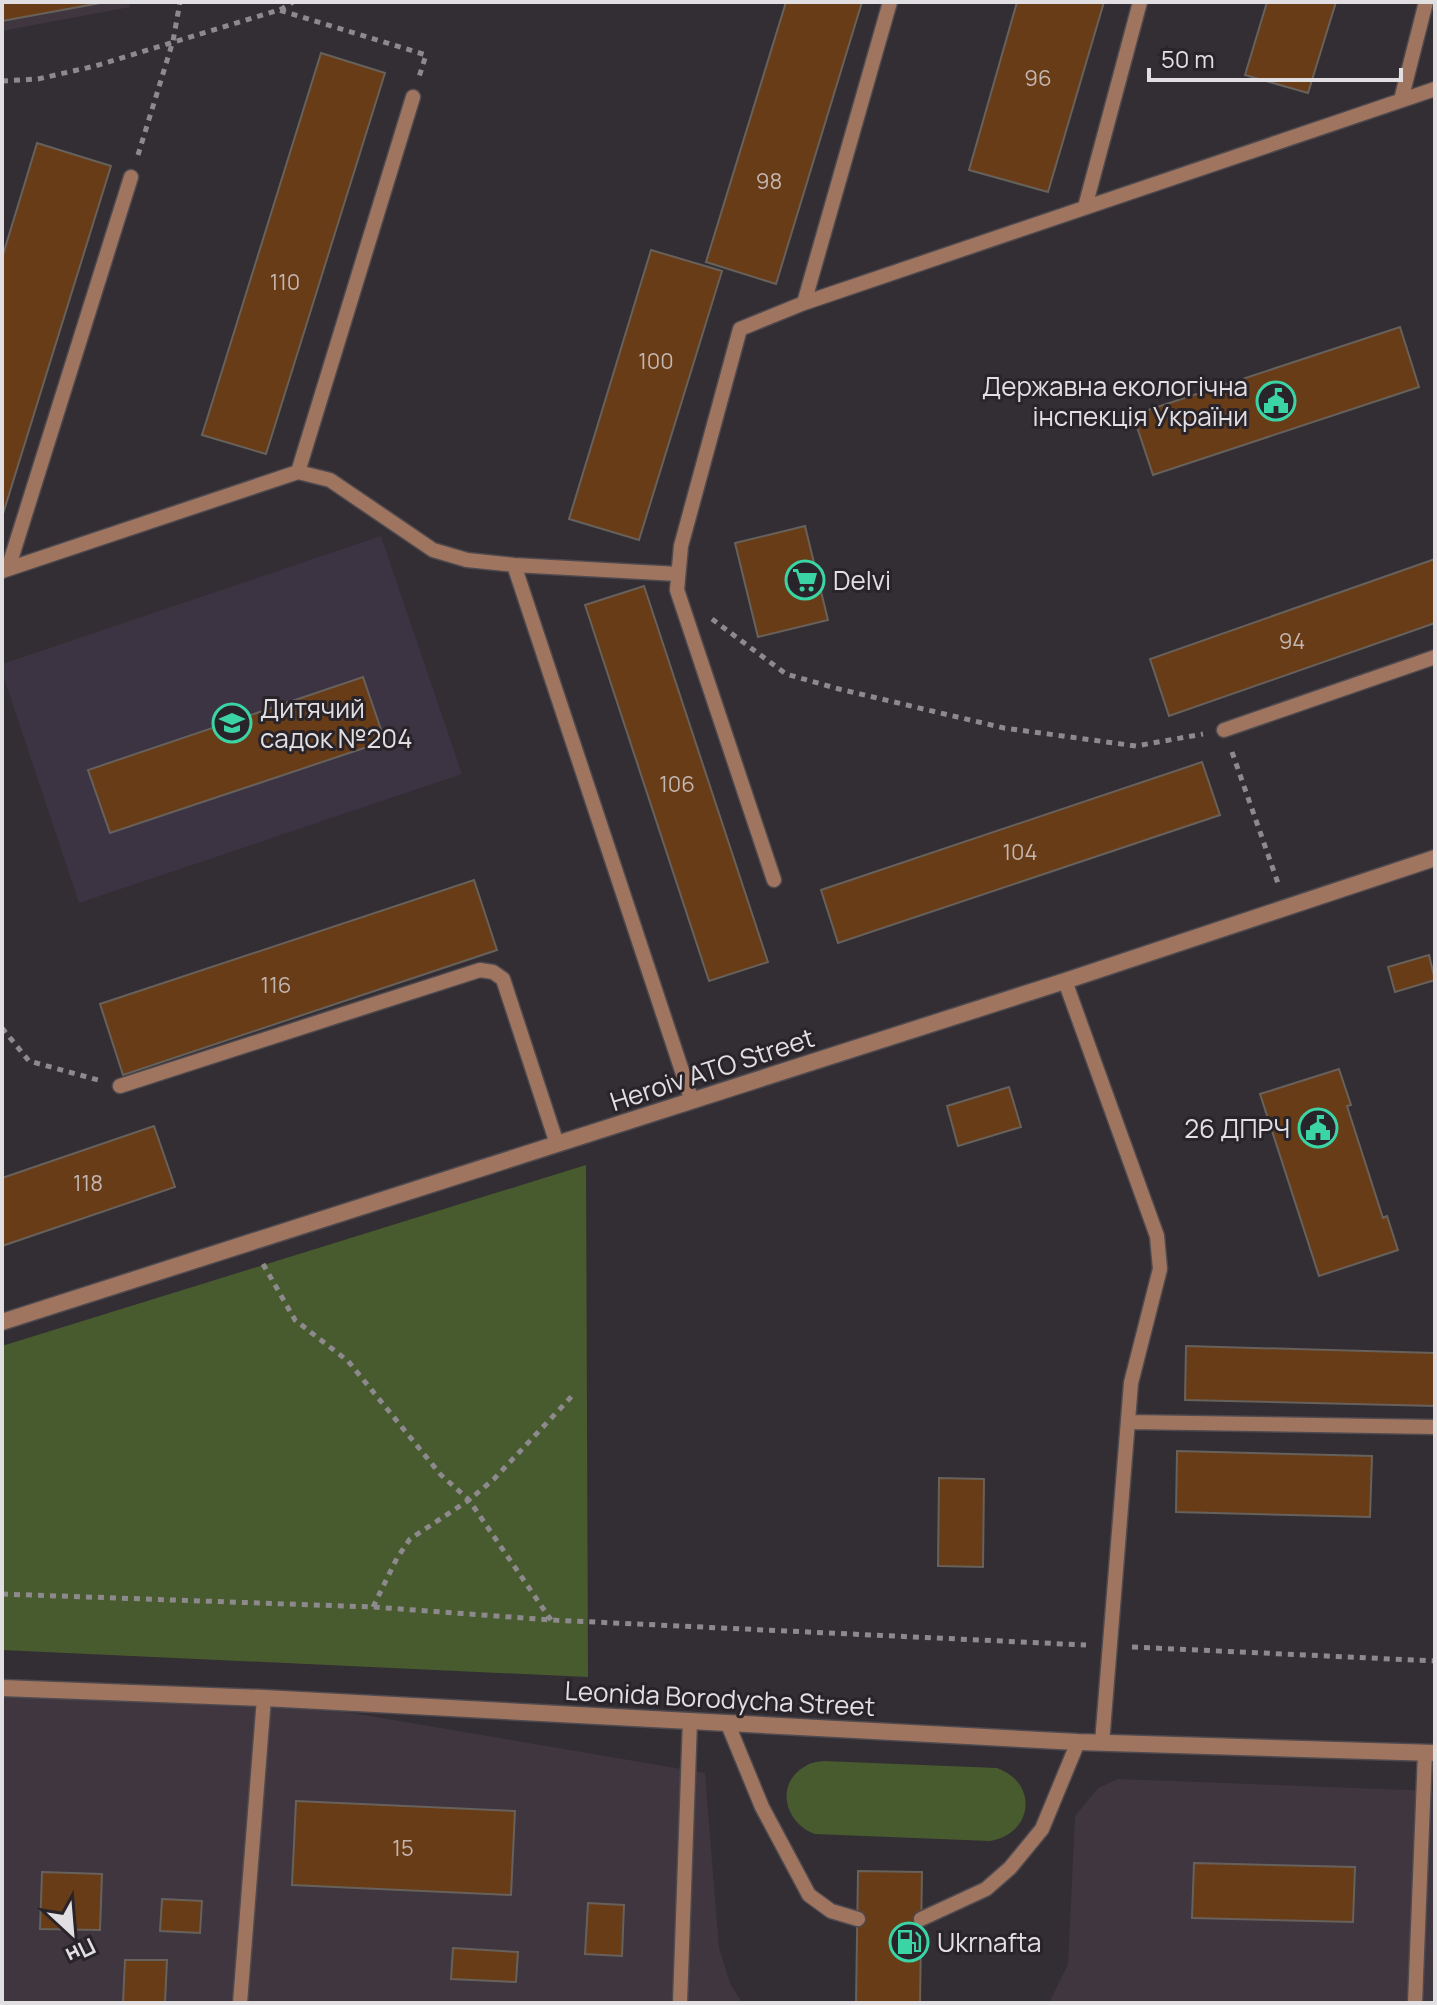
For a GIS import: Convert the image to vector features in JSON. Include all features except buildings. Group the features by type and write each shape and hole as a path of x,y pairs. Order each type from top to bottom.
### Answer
{"street":[{"name":"Heroiv ATO Street","path":"2,1322 1065,981 1435,858"},
{"name":"Leonida Borodycha Street","path":"2,1688 264,1698 1078,1742 1430,1753"}],"lane":[{"path":"804,303 890,2"},
{"path":"1085,207 1140,2"},
{"path":"1401,100 1426,2"},
{"path":"774,880 677,590 681,546 740,329 804,303 1435,89"},
{"path":"298,472 413,97"},
{"path":"5,570 131,177"},
{"path":"5,570 298,472 330,480 433,550 467,560 678,574"},
{"path":"514,565 692,1101"},
{"path":"1224,730 1435,657"},
{"path":"120,1086 480,970 493,972 503,979 557,1144"},
{"path":"1065,981 1157,1236 1160,1269 1131,1383 1102,1743"},
{"path":"1128,1422 1435,1427"},
{"path":"240,2003 264,1698"},
{"path":"680,2003 690,1720"},
{"path":"727,1722 762,1807 809,1895 831,1911 858,1919"},
{"path":"921,1919 986,1889 1010,1868 1042,1829 1078,1742"},
{"path":"1415,2003 1430,1753"}],"path":[{"path":"131,177 173,41 180,2"},
{"path":"2,81 38,79 95,66 279,10 293,2"},
{"path":"279,10 426,55 413,97"},
{"path":"711,618 786,674 1004,728 1136,746 1224,730 1286,907"},
{"path":"2,1028 29,1061 120,1086"},
{"path":"252,1242 268,1276 295,1320 348,1361 441,1475 469,1500 551,1620"},
{"path":"373,1607 410,1539 469,1500 494,1479 572,1396"},
{"path":"2,1594 373,1607 551,1620 1435,1661"}],"shaded area":[{"path":"2,2 129,2 130,7 2,31"},
{"name":"Дитячий садок №204","path":"381,536 462,774 79,903 2,672 2,664"},
{"path":"2,1688 264,1698 705,1773 719,1948 730,1983 742,2003 2,2003"},
{"path":"1118,1779 1435,1791 1435,2003 1049,2003 1068,1964 1075,1816 1098,1788"}],"green space":[{"path":"586,1165 588,1677 2,1650 2,1346"},
{"path":"823,1761 997,1768 1011,1775 1020,1785 1025,1796 1025,1808 1015,1829 990,1841 815,1834 797,1822 787,1804 787,1793 795,1775 808,1765"}],"place":[{"name":"Державна екологічна інспекція України","path":"1276,401"},
{"name":"Delvi","path":"805,580"},
{"name":"Дитячий садок №204","path":"232,723"},
{"name":"26 ДПРЧ","path":"1318,1128"},
{"name":"Ukrnafta","path":"909,1942"}]}
